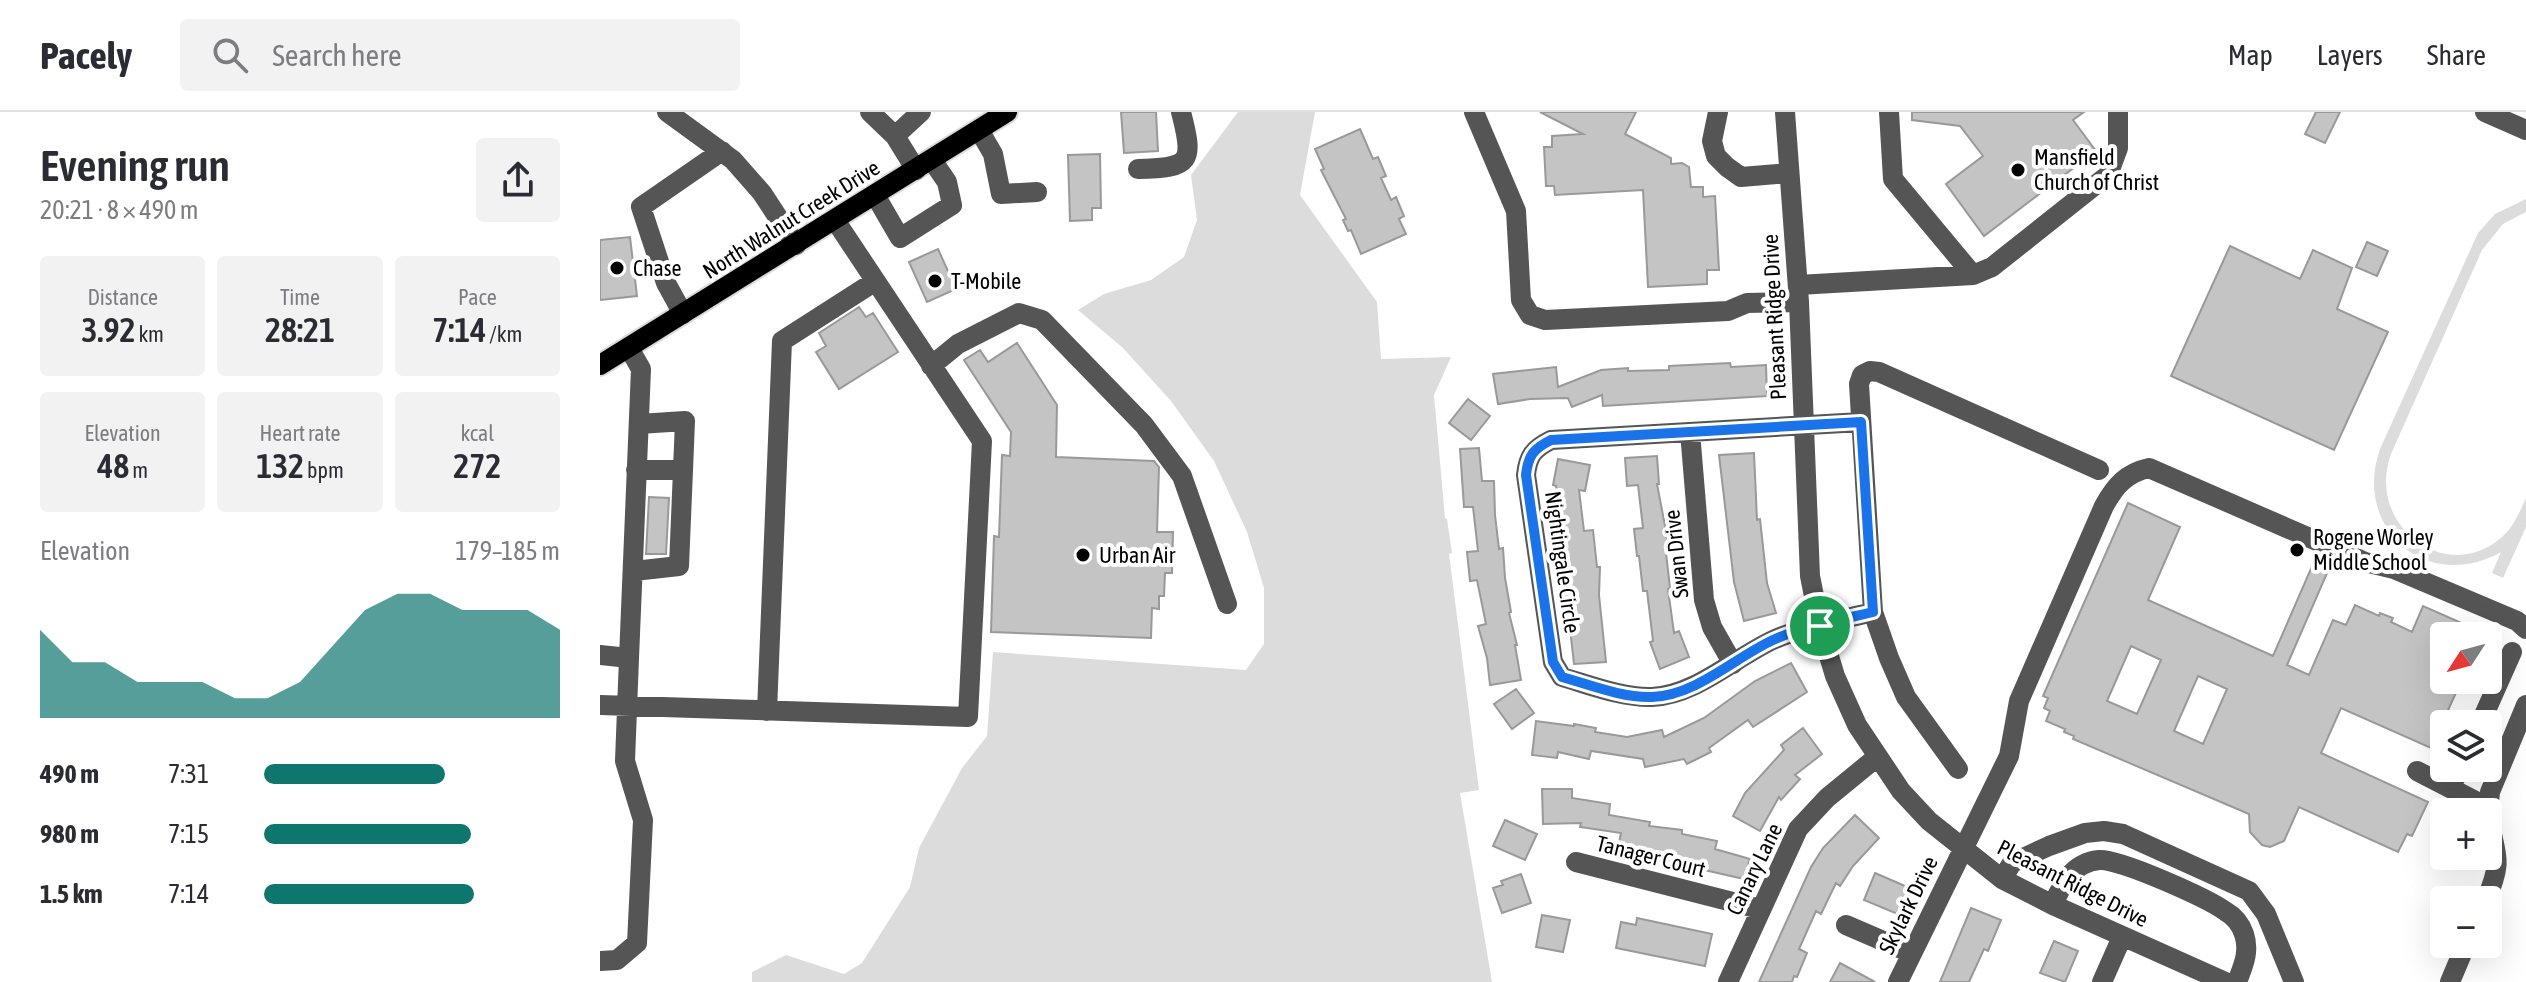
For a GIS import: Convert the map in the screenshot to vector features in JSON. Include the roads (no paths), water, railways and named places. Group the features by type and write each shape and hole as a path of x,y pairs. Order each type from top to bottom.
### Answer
{"main road":[{"name":"North Walnut Creek Drive","path":"600,365 1007,112"}],"street":[{"path":"667,112 733,160 762,193 796,245"},
{"path":"870,112 924,165 947,182 952,205 900,238 875,195"},
{"path":"895,136 921,112"},
{"path":"1138,169 1168,169 1187,157 1190,146 1181,112"},
{"path":"1474,112 1516,211 1521,300 1530,315 1545,320 1728,311 1747,303 1799,293 1973,275 1992,267 2108,175 2118,148 2118,112"},
{"path":"1718,112 1712,141 1716,156 1727,167 1741,177 1788,173"},
{"name":"Pleasant Ridge Drive","path":"1785,112 1799,293 1810,576 1820,626 1835,676 1857,725 1901,791 1929,821 2002,879 2225,982"},
{"path":"1889,112 1893,179 1973,275"},
{"path":"2485,112 2526,130"},
{"path":"979,130 993,154 1001,194 1037,192"},
{"path":"683,314 666,283 641,207 722,151"},
{"path":"600,705 968,717 982,441 835,220"},
{"path":"767,711 782,341 874,282"},
{"path":"931,366 958,344 1019,313 1042,320 1144,425 1182,476 1227,604"},
{"path":"600,961 617,960 637,943 643,820 625,761 641,369 629,348"},
{"path":"1958,769 1906,697 1873,612 1859,384 1862,375 1870,371 1879,372 2099,470"},
{"path":"634,571 679,566 685,421 639,424"},
{"name":"Nightingale Circle","path":"1861,422 1551,440 1538,446 1528,458 1526,475 1553,662 1562,677 1611,691 1650,697 1685,688 1773,640 1873,612"},
{"name":"Swan Drive","path":"1690,432 1704,600 1712,627 1733,664"},
{"name":"Skylark Drive","path":"1898,982 2009,756 2019,701 2104,506 2115,487 2136,471 2149,468 2365,562 2394,569 2517,621 2526,629"},
{"path":"636,470 683,470"},
{"path":"2486,710 2512,652"},
{"path":"600,655 629,658"},
{"path":"2489,798 2526,705"},
{"name":"Canary Lane","path":"1728,982 1798,829 1827,798 1877,757"},
{"path":"2417,771 2468,798"},
{"path":"2451,787 2453,782"},
{"path":"2002,879 2012,863 2049,846 2085,833 2104,831 2123,834 2249,891 2266,914 2294,982"},
{"path":"2053,905 2068,875 2079,867 2099,860 2118,863 2214,904 2237,922 2244,934 2247,955 2237,982"},
{"name":"Tanager Court","path":"1576,862 1760,909"},
{"path":"1846,925 1911,953"},
{"path":"2102,982 2122,937"},
{"path":"2450,982 2460,958"}],"place":[{"name":"Mansfield Church of Christ","path":"2018,170"},
{"name":"Chase","path":"617,268"},
{"name":"T-Mobile","path":"935,281"},
{"name":"Rogene Worley Middle School","path":"2297,550"},
{"name":"Urban Air","path":"1083,555"}]}
